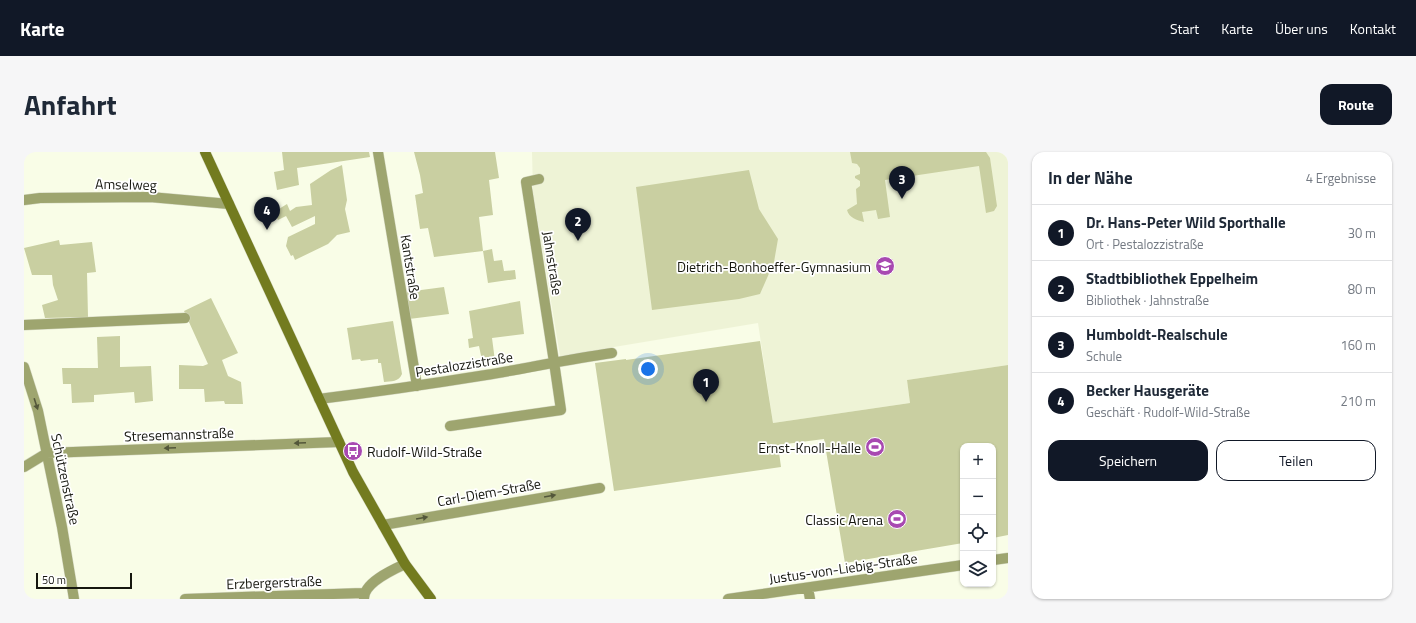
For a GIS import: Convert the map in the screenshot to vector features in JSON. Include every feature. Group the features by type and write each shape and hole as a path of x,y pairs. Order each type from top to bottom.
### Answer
{"street":[{"path":"205,152 353,472 405,564 431,599"},
{"name":"Kantstraße","path":"378,152 417,386"},
{"name":"Jahnstraße","path":"539,179 526,182 554,362"},
{"name":"Amselweg","path":"24,200 40,198 150,197 228,204"},
{"path":"24,325 184,318"},
{"name":"Pestalozzistraße","path":"319,399 417,386 612,353"},
{"path":"450,426 561,410 554,362"},
{"name":"Schützenstraße","path":"24,367 38,411 62,527 74,599"},
{"name":"Stresemannstraße","path":"46,453 339,442"},
{"path":"24,467 46,453"},
{"name":"Carl-Diem-Straße","path":"383,525 600,488"},
{"path":"996,560 1008,558"},
{"path":"363,596 370,585 391,571 405,564"},
{"name":"Justus-von-Liebig-Straße","path":"728,599 960,565"},
{"path":"808,588 810,599"},
{"name":"Erzbergerstraße","path":"185,599 363,596"}],"shaded area":[{"path":"282,152 369,152 370,157 297,168 299,185 277,190 274,172 284,170"},
{"path":"414,152 495,152 499,178 489,180 493,215 479,217 483,251 434,257 428,228 420,229 415,195 423,193"},
{"path":"532,152 1008,152 1008,365 907,380 910,403 773,423 758,323 560,356 533,192"},
{"path":"850,152 986,152 990,158 997,206 994,211 986,213 979,166 885,180 890,217 878,219 876,210 862,212 864,222 851,217 847,210 857,204 856,189 860,186 860,181 855,178 855,176 860,174 860,168 857,164 852,163"},
{"path":"342,165 347,200 345,209 350,232 337,235 328,244 295,260 293,255 291,256 286,246 288,237 315,224 315,216 292,227 286,216 278,220 274,212 287,204 290,211 296,207 312,205 310,184 331,170"},
{"path":"749,170 759,209 778,239 774,262 760,294 739,299 652,310 636,187"},
{"path":"59,240 60,245 92,242 96,272 87,273 88,317 45,318 42,305 58,300 53,285 52,275 32,275 24,248"},
{"path":"492,249 494,261 502,260 504,271 515,270 516,279 488,283 483,251"},
{"path":"444,287 449,314 409,319 406,292"},
{"path":"211,298 238,353 222,360 228,376 241,382 243,404 225,404 224,401 205,402 204,389 179,389 179,365 203,366 208,364 184,311"},
{"path":"520,301 524,334 492,338 495,361 483,365 479,346 469,348 468,339 473,338 469,311"},
{"path":"393,321 402,374 397,380 384,382 381,363 378,363 378,359 361,361 360,359 352,360 347,328"},
{"path":"120,336 120,367 151,366 153,401 135,403 134,392 94,395 94,402 72,403 71,384 63,384 62,368 98,368 97,337"},
{"path":"760,341 773,423 910,403 907,380 1008,365 1008,535 996,537 996,443 960,443 960,544 845,563 824,439 778,445 781,467 614,491 595,363"}],"place":[{"name":"Humboldt-Realschule","path":"902,199"},
{"name":"Becker Hausgeräte","path":"267,230"},
{"name":"Stadtbibliothek Eppelheim","path":"578,241"},
{"name":"Dietrich-Bonhoeffer-Gymnasium","path":"885,266"},
{"name":"Dr. Hans-Peter Wild Sporthalle","path":"706,402"},
{"name":"Ernst-Knoll-Halle","path":"875,447"},
{"name":"Rudolf-Wild-Straße","path":"353,451"},
{"name":"Classic Arena","path":"897,519"}]}
